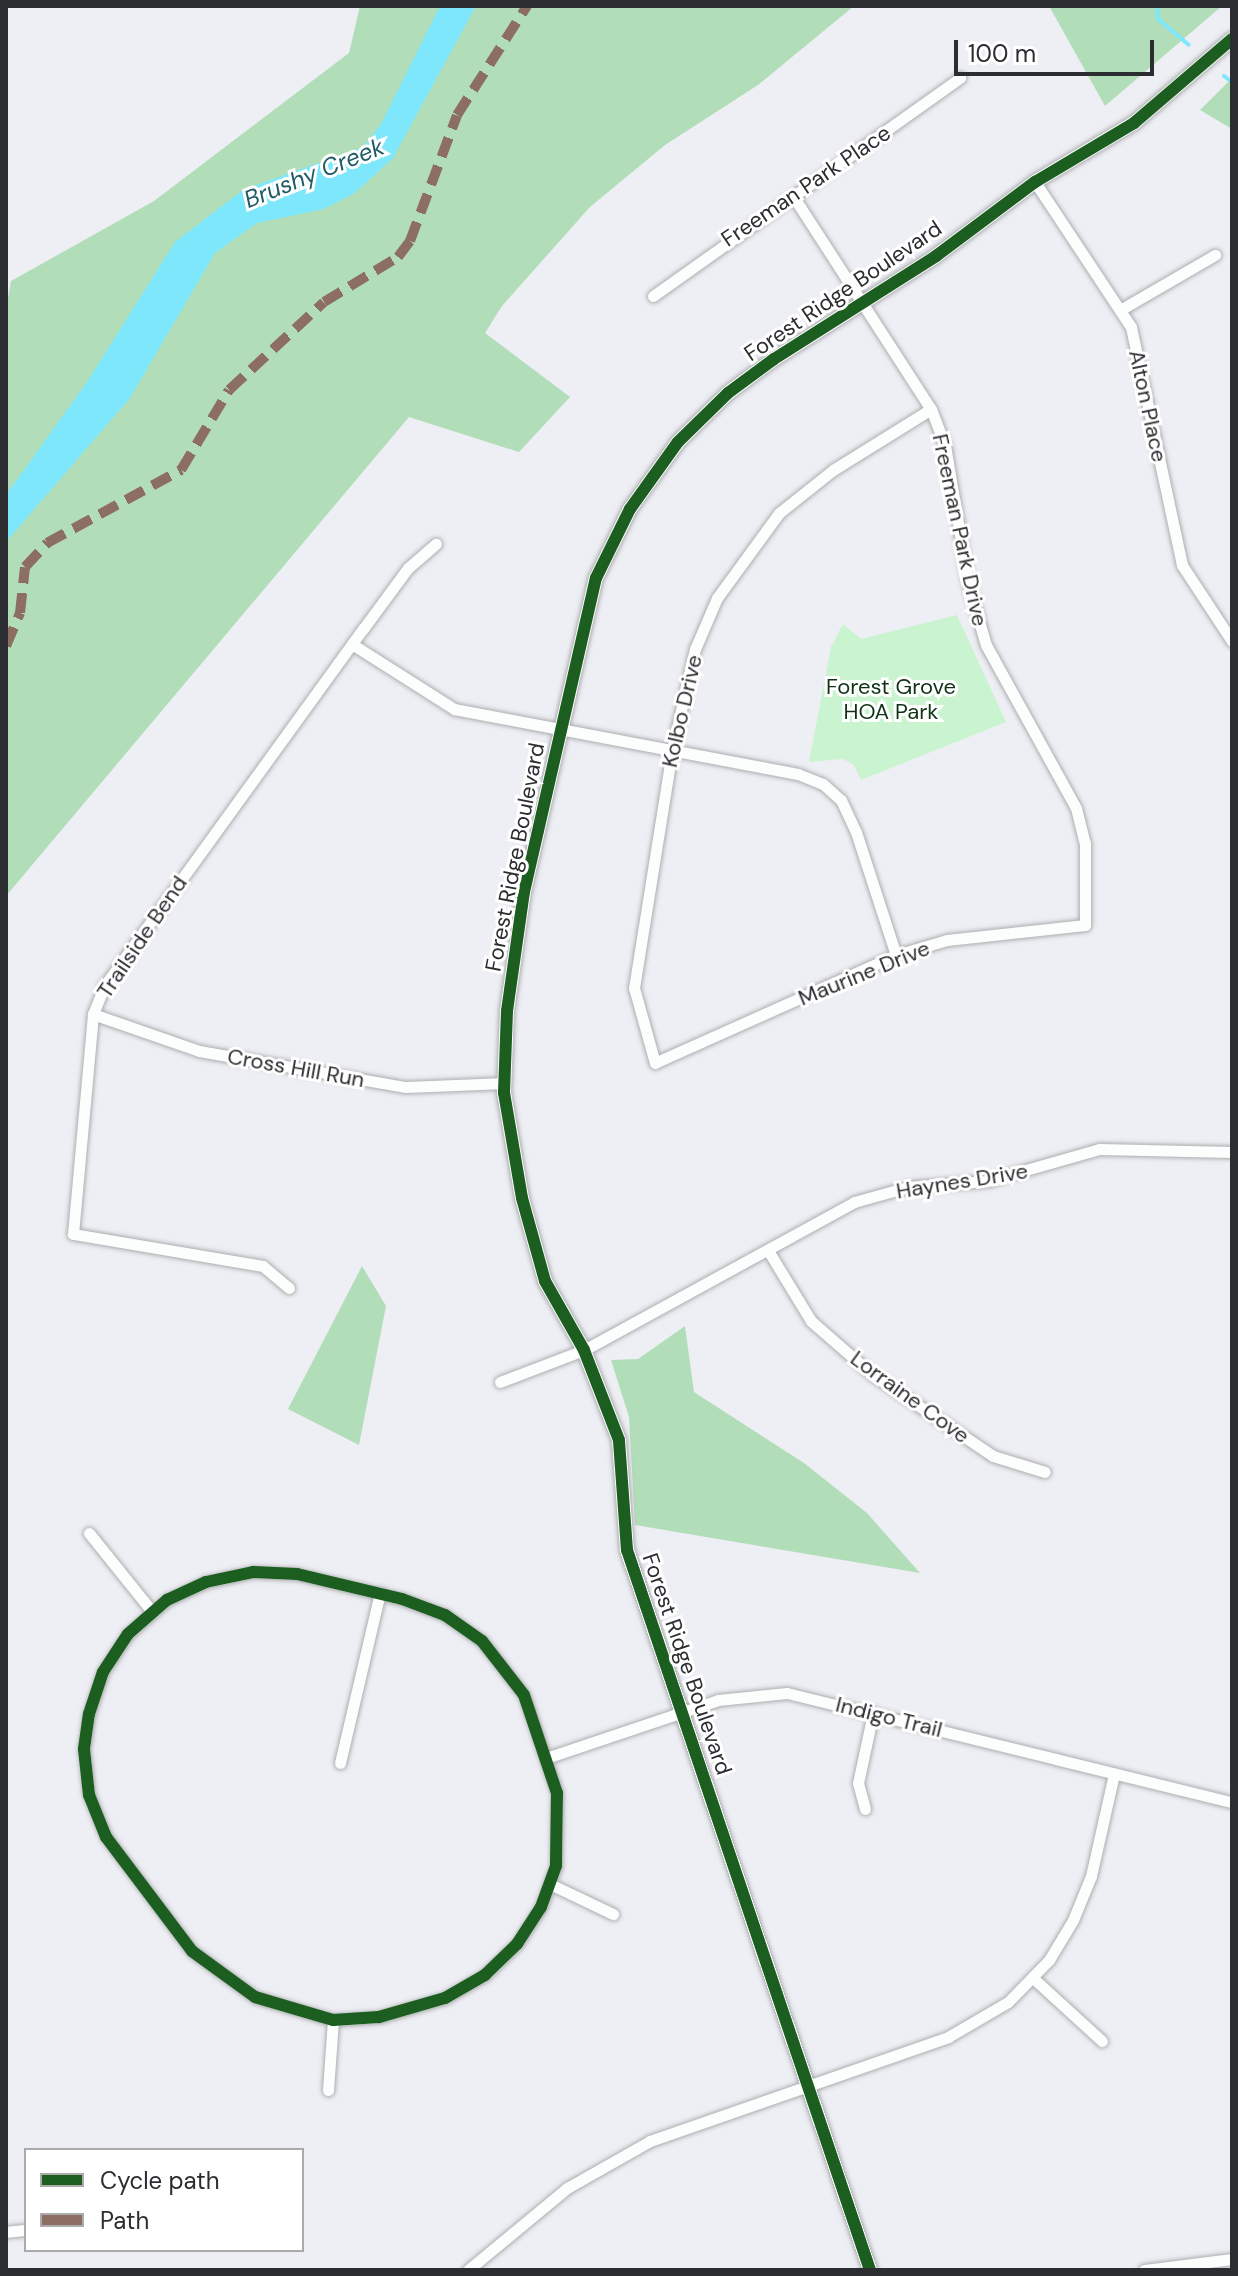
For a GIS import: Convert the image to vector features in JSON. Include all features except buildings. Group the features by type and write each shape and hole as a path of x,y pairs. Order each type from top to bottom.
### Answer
{"street":[{"name":"Forest Ridge Boulevard","path":"869,2270 627,1550 619,1440 584,1350 545,1281 522,1198 505,1083 507,1011 524,892 596,578 630,509 678,442 728,393 859,303 936,256 1035,182 1134,123 1232,39"},
{"name":"Freeman Park Place","path":"653,296 720,245 795,199 960,78"},
{"name":"Alton Place","path":"1035,182 1131,327 1182,565 1232,641"},
{"name":"Freeman Park Drive","path":"795,199 859,303 931,409 945,445 968,583 986,645 1076,808 1085,843 1085,925"},
{"path":"1120,310 1215,255"},
{"name":"Kolbo Drive","path":"655,1063 634,988 672,750 695,649 717,598 743,558 779,513 833,470 931,409"},
{"name":"Trailside Bend","path":"289,1288 263,1266 73,1234 93,1014 105,985 352,644 408,568 436,544"},
{"path":"352,644 454,709 672,750 823,784 841,800 856,832 896,955"},
{"name":"Maurine Drive","path":"655,1063 896,955 947,940 1085,925"},
{"name":"Cross Hill Run","path":"93,1014 199,1051 406,1087 505,1083"},
{"name":"Haynes Drive","path":"500,1382 584,1350 769,1252 854,1202 908,1187 987,1181 1099,1149 1232,1152"},
{"name":"Lorraine Cove","path":"769,1252 811,1321 873,1375 993,1456 1045,1472"},
{"path":"89,1533 151,1610"},
{"path":"253,1572 297,1574 380,1593 445,1615 482,1641 524,1695 549,1757 560,1818 550,1884 524,1935 485,1975 424,2006 379,2017 333,2020 275,2006 217,1974 192,1951 117,1857 101,1827 85,1772 89,1714 115,1652 151,1610 206,1582 253,1572"},
{"path":"340,1763 380,1593"},
{"name":"Indigo Trail","path":"549,1757 682,1711 764,1693 809,1697 1232,1802"},
{"path":"865,1809 858,1783 873,1713"},
{"path":"468,2270 567,2188 608,2163 694,2121 970,2027 1034,1979 1083,1898 1114,1774"},
{"path":"550,1884 613,1914"},
{"path":"1034,1979 1102,2041"},
{"path":"328,2090 333,2020"},
{"path":"1144,2270 1232,2259"}],"green space":[{"path":"360,6 854,6 758,85 665,145 590,207 502,306 485,333 570,397 519,452 409,417 6,896 6,309 11,281 154,201 349,53"},
{"path":"1049,6 1222,6 1105,106"},
{"path":"1232,78 1232,129 1200,110"},
{"name":"Forest Grove HOA Park","path":"957,615 1006,722 861,780 854,765 843,759 809,762 831,647 843,624 861,639"},
{"path":"362,1266 386,1306 359,1445 288,1409"},
{"path":"685,1326 694,1392 804,1463 867,1513 920,1573 635,1525 629,1417 611,1360 638,1359"}],"water":[{"name":"Brushy Creek","path":"440,6 476,6 393,158 355,193 324,209 257,223 215,253 130,398 6,542 6,495 87,382 175,242 243,190 363,147 381,124"}],"waterway":[{"path":"1157,6 1158,19 1189,45"},
{"path":"1224,76 1232,82"}],"marked path":[{"path":"6,646 20,613 25,567 47,543 181,470 229,390 324,302 398,257 410,241 457,115 527,6"}],"cycle path":[{"path":"870,2270 627,1550 619,1440 584,1350 545,1281 522,1198 504,1093 507,1011 524,892 596,578 630,509 678,442 728,393 774,359 936,256 1035,182 1134,123 1232,39"},
{"path":"253,1572 297,1574 402,1599 445,1615 482,1641 524,1695 557,1793 556,1866 541,1907 517,1944 485,1975 445,1998 379,2017 333,2020 255,1997 192,1951 106,1837 89,1795 84,1749 89,1714 103,1672 128,1634 167,1600 206,1582 253,1572"}]}
